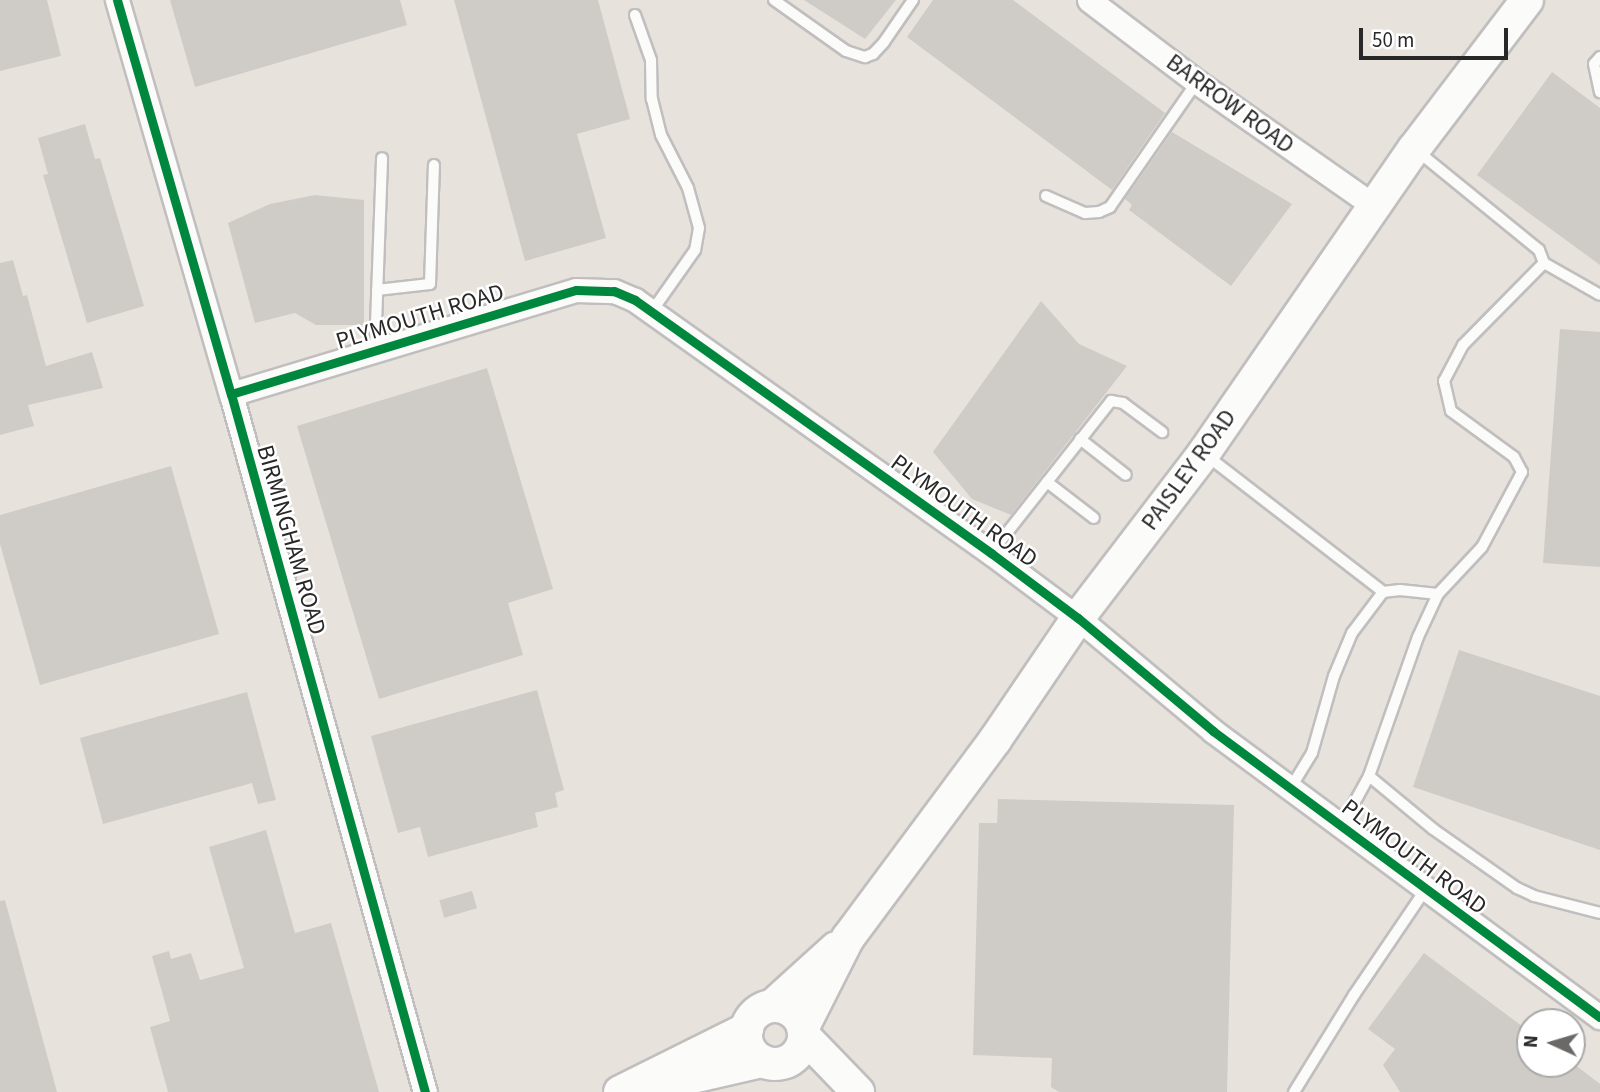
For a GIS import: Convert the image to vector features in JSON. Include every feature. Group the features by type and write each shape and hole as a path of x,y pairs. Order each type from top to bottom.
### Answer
{"main road":[{"name":"PAISLEY ROAD","path":"803,1032 848,938 995,740 1078,618 1204,453 1414,149 1527,0"},
{"name":"PAISLEY ROAD","path":"772,1006 848,938"},
{"path":"849,1092 773,1062 749,1048 747,1029 753,1016 772,1006 788,1009 803,1032 858,1092"},
{"path":"623,1092 747,1029"},
{"path":"623,1092 773,1062 798,1053 803,1032"}],"street":[{"name":"BIRMINGHAM ROAD","path":"117,0 425,1092"},
{"name":"BARROW ROAD","path":"1088,0 1197,82 1374,206"},
{"name":"PLYMOUTH ROAD","path":"230,394 576,290 614,291 635,300 991,553 1078,618 1213,731 1600,1017"}],"lane":[{"path":"774,0 846,51 865,57 873,54 884,42 913,0"},
{"path":"635,15 650,60 652,99 661,135 688,188 699,228 695,250 652,311"},
{"path":"1600,57 1594,64 1600,92"},
{"path":"1046,196 1085,213 1099,212 1110,207 1197,82"},
{"path":"1414,149 1539,250 1544,262 1600,295"},
{"path":"375,351 382,158"},
{"path":"377,290 430,284 434,165"},
{"path":"1342,827 1369,776 1419,637 1438,594 1482,547 1522,472 1514,457 1451,411 1444,381 1464,345 1544,262"},
{"path":"991,553 1111,401 1122,403 1162,432"},
{"path":"1080,439 1126,475"},
{"path":"1204,453 1383,592 1399,590 1438,594"},
{"path":"1047,482 1094,518"},
{"path":"1290,789 1312,753 1334,676 1352,633 1383,592"},
{"path":"1369,776 1433,829 1517,888 1534,896 1600,913"},
{"path":"1294,1092 1354,995 1425,890"}],"building":[{"path":"0,0 47,0 61,56 0,71"},
{"path":"170,0 400,0 407,25 195,87"},
{"path":"454,0 598,0 630,119 577,134 606,238 525,261"},
{"path":"804,0 896,0 865,39"},
{"path":"933,0 1013,0 1165,113 1112,190 907,37"},
{"path":"1552,72 1600,108 1600,265 1477,175"},
{"path":"85,124 95,159 100,158 144,306 87,323 43,175 48,174 38,138"},
{"path":"1172,132 1292,204 1231,286 1129,210 1132,205 1125,199"},
{"path":"315,195 364,200 364,325 316,325 295,313 255,323 228,223 270,204"},
{"path":"13,260 23,296 27,295 46,366 92,352 103,388 28,405 34,426 0,435 0,263"},
{"path":"1041,301 1079,344 1127,366 1011,515 972,499 933,452"},
{"path":"1560,329 1600,332 1600,567 1543,563"},
{"path":"487,368 553,589 508,603 523,655 379,699 297,426"},
{"path":"171,466 219,634 40,685 0,544 0,515"},
{"path":"1459,650 1600,696 1600,850 1413,787"},
{"path":"537,690 564,790 555,793 558,807 535,813 538,827 428,857 420,827 398,833 371,736"},
{"path":"247,692 276,800 258,804 252,783 103,824 80,738"},
{"path":"998,799 1234,805 1227,1092 1059,1092 1051,1087 1052,1058 973,1055 979,823 997,823"},
{"path":"266,830 295,933 331,923 379,1092 168,1092 150,1027 170,1021 152,956 169,951 171,959 191,953 200,980 244,968 209,847"},
{"path":"472,891 477,908 444,918 439,900"},
{"path":"5,900 57,1092 0,1092 0,901"},
{"path":"1424,953 1516,1022 1516,1078 1586,1078 1586,1073 1600,1084 1600,1092 1400,1092 1383,1065 1395,1049 1368,1029"}],"cycle path":[{"path":"117,0 231,394 425,1092"},
{"path":"231,394 576,290 614,291 635,300 991,553 1078,618 1213,731 1600,1017"}]}
